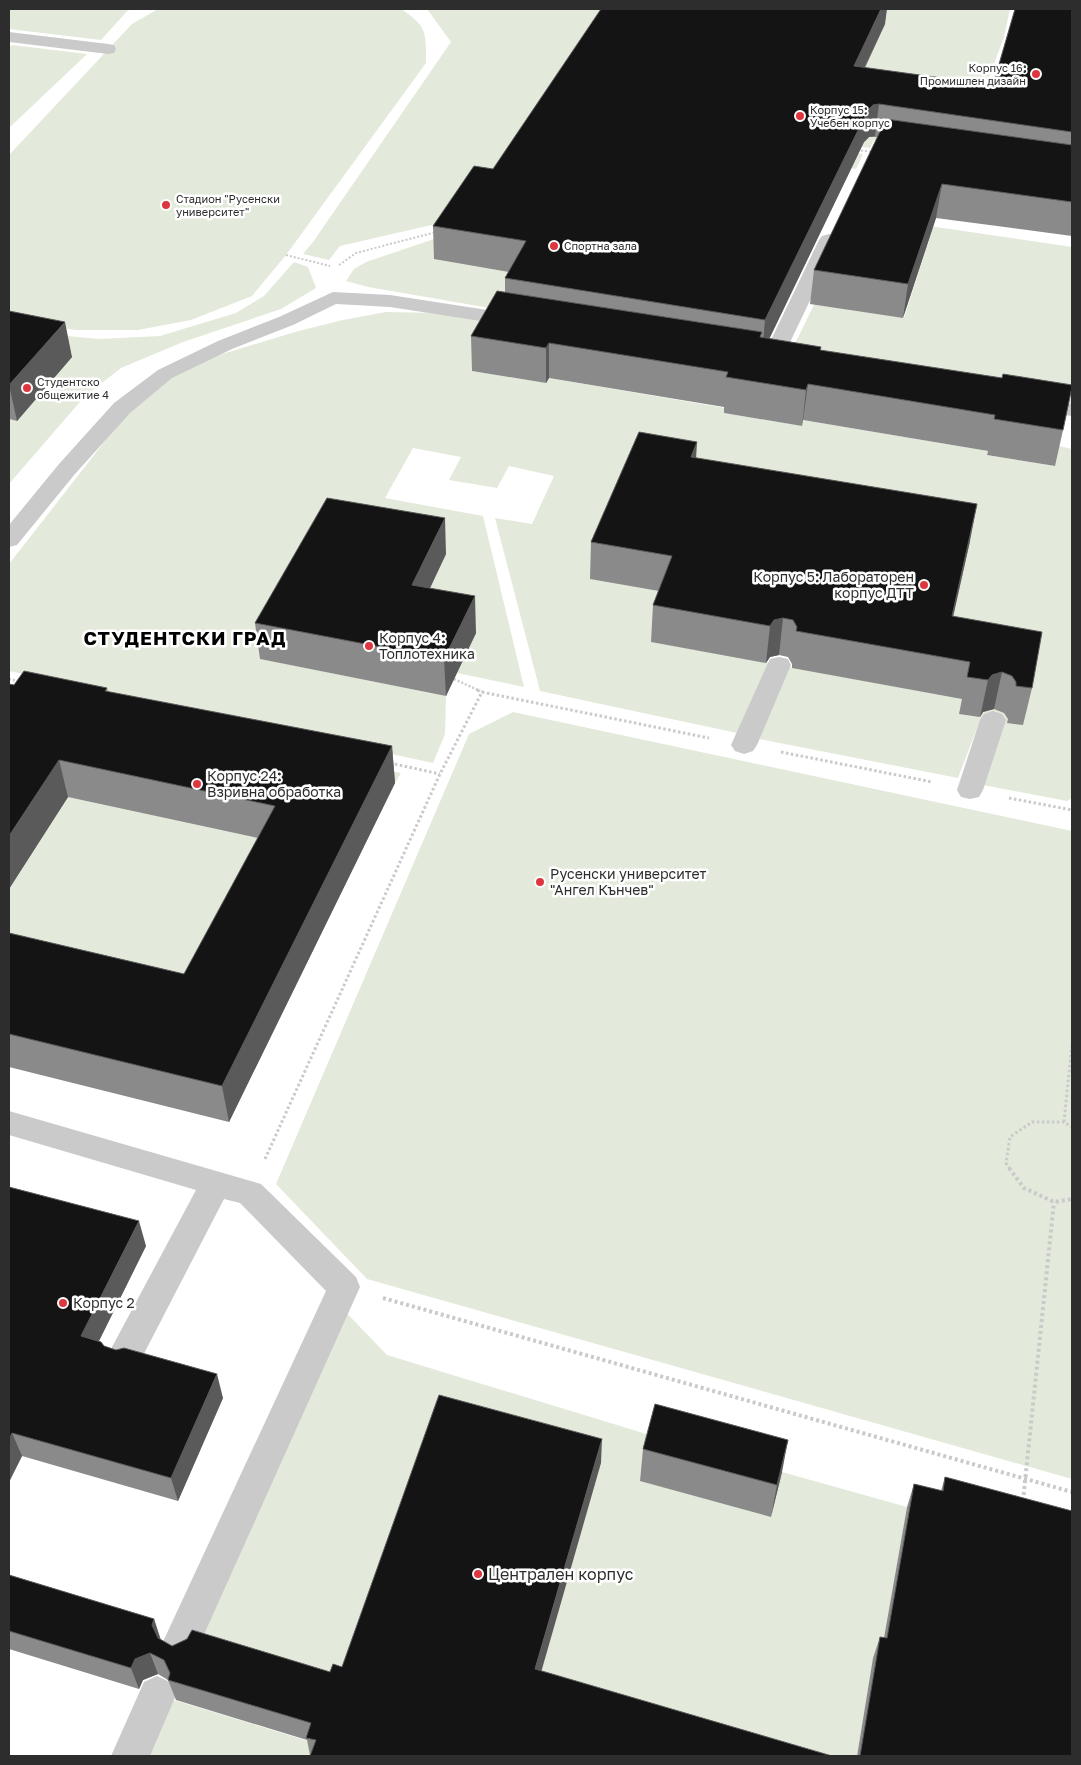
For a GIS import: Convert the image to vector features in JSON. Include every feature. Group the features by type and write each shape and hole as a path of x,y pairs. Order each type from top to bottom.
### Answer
{"street":[{"path":"9,37 108,49"},
{"path":"799,367 760,361 838,221"},
{"path":"9,540 67,469 122,408 165,374 225,345 286,321 333,298 390,301 538,324"},
{"path":"1014,401 1072,410"},
{"path":"744,745 779,665"},
{"path":"970,790 993,720"},
{"path":"9,1123 250,1193 344,1287 180,1646"},
{"path":"124,1358 216,1183"},
{"path":"130,1756 157,1695"}],"path":[{"path":"854,150 872,152"},
{"path":"286,256 336,267 356,253 438,232"},
{"path":"9,679 28,683"},
{"path":"454,679 482,692 1072,810"},
{"path":"250,1193 440,774 482,692"},
{"path":"383,761 440,774"},
{"path":"1064,1122 1072,1044"},
{"path":"1072,1127 1064,1122 1032,1122 1010,1137 1006,1163 1024,1188 1054,1202 1072,1199"},
{"path":"1022,1504 1054,1202"},
{"path":"344,1287 1072,1492"}],"green space":[{"path":"9,9 129,9 101,40 9,29"},
{"name":"Стадион \"Русенски университет\"","path":"158,9 401,9 421,26 424,32 426,63 286,255 252,296 191,320 138,330 76,330 19,322 9,317 9,155 132,24"},
{"path":"427,9 620,9 863,70 884,24 772,9 1010,9 1004,37 977,110 1016,160 874,140 870,148 820,141 817,149 863,154 856,169 817,163 693,343 368,287 346,281 354,269 366,262 452,233 462,218 340,246 329,260 303,254 451,42"},
{"path":"12,45 87,54 9,128 9,48"},
{"path":"855,215 1072,247 1072,404 817,365 791,352 829,274 850,310 904,318 929,240"},
{"path":"294,262 308,267 316,288 281,309 183,342 121,368 85,396 9,484 9,419 17,421 35,333 99,339 160,336 236,313 264,296"},
{"path":"386,312 437,313 525,325 472,371 546,383 549,378 725,408 724,413 802,426 803,420 988,451 987,455 1054,466 1059,446 1072,449 1072,798 1067,801 983,785 1003,722 981,718 958,778 759,739 790,667 936,694 673,538 652,642 770,663 737,733 540,691 495,518 532,524 554,476 509,466 497,488 449,480 461,457 413,448 385,498 483,516 524,687 457,673 475,633 261,659 446,696 445,734 433,763 9,671 9,564 130,409 165,379 206,359 295,332"},
{"path":"9,688 401,773 395,783 191,1010 9,967"},
{"path":"513,712 1072,831 1072,1479 367,1279 276,1184 469,734"},
{"path":"337,1303 387,1355 653,1436 771,1517 782,1472 907,1507 881,1660 873,1659 857,1756 760,1756 346,1688 180,1646"},
{"path":"157,1695 315,1743 311,1756 130,1756"}],"building":[{"path":"601,9 881,9 854,66 993,85 1015,9 1072,9 1072,132 879,104 873,105 868,110 765,320 505,278 526,241 433,226 474,166 493,169"},
{"path":"886,119 1072,145 1072,202 942,184 908,284 814,270"},
{"path":"497,291 762,332 760,337 821,347 820,350 1002,378 1003,374 1072,385 1072,387 1063,430 994,419 995,415 808,384 806,390 726,377 728,372 549,343 546,348 471,336"},
{"path":"9,311 65,322 9,385"},
{"path":"639,432 697,442 691,457 977,504 952,616 1042,632 1032,688 1016,686 1012,676 1002,672 992,675 988,680 967,677 970,662 796,631 797,627 793,620 783,618 774,620 770,626 653,605 672,556 591,542"},
{"path":"327,498 445,518 412,585 475,596 444,659 255,623"},
{"path":"24,671 107,688 105,691 392,746 222,1086 9,1034 9,933 184,974 275,806 59,760 9,836 9,684 14,685"},
{"name":"Корпус 2","path":"9,1187 139,1221 81,1336 101,1342 104,1346 116,1350 124,1348 217,1374 171,1478 12,1433 9,1439"},
{"name":"Централен корпус","path":"439,1395 602,1439 535,1669 832,1756 310,1756 316,1740 306,1738 311,1723 168,1680 170,1673 164,1660 150,1653 135,1659 131,1668 9,1631 9,1575 154,1619 152,1625 158,1638 172,1646 187,1639 192,1630 330,1672 333,1664 342,1667"},
{"path":"655,1404 788,1440 777,1485 643,1449"},
{"path":"945,1477 1072,1511 1072,1756 860,1756 880,1637 887,1638 914,1484 943,1491"}],"place":[{"name":"Корпус 16: Промишлен дизайн","path":"1036,74"},
{"name":"Корпус 15: Учебен корпус","path":"800,116"},
{"name":"Стадион \"Русенски университет\"","path":"166,205"},
{"name":"Спортна зала","path":"554,246"},
{"name":"Студентско общежитие 4","path":"27,388"},
{"name":"Корпус 5: Лабораторен корпус ДТТ","path":"924,585"},
{"name":"Корпус 4: Топлотехника","path":"369,646"},
{"name":"Корпус 24: Взривна обработка","path":"197,784"},
{"name":"Русенски университет \"Ангел Кънчев\"","path":"540,882"},
{"name":"Корпус 2","path":"63,1303"},
{"name":"Централен корпус","path":"478,1574"}],"district":[{"name":"СТУДЕНТСКИ ГРАД","path":"185,638"}]}
